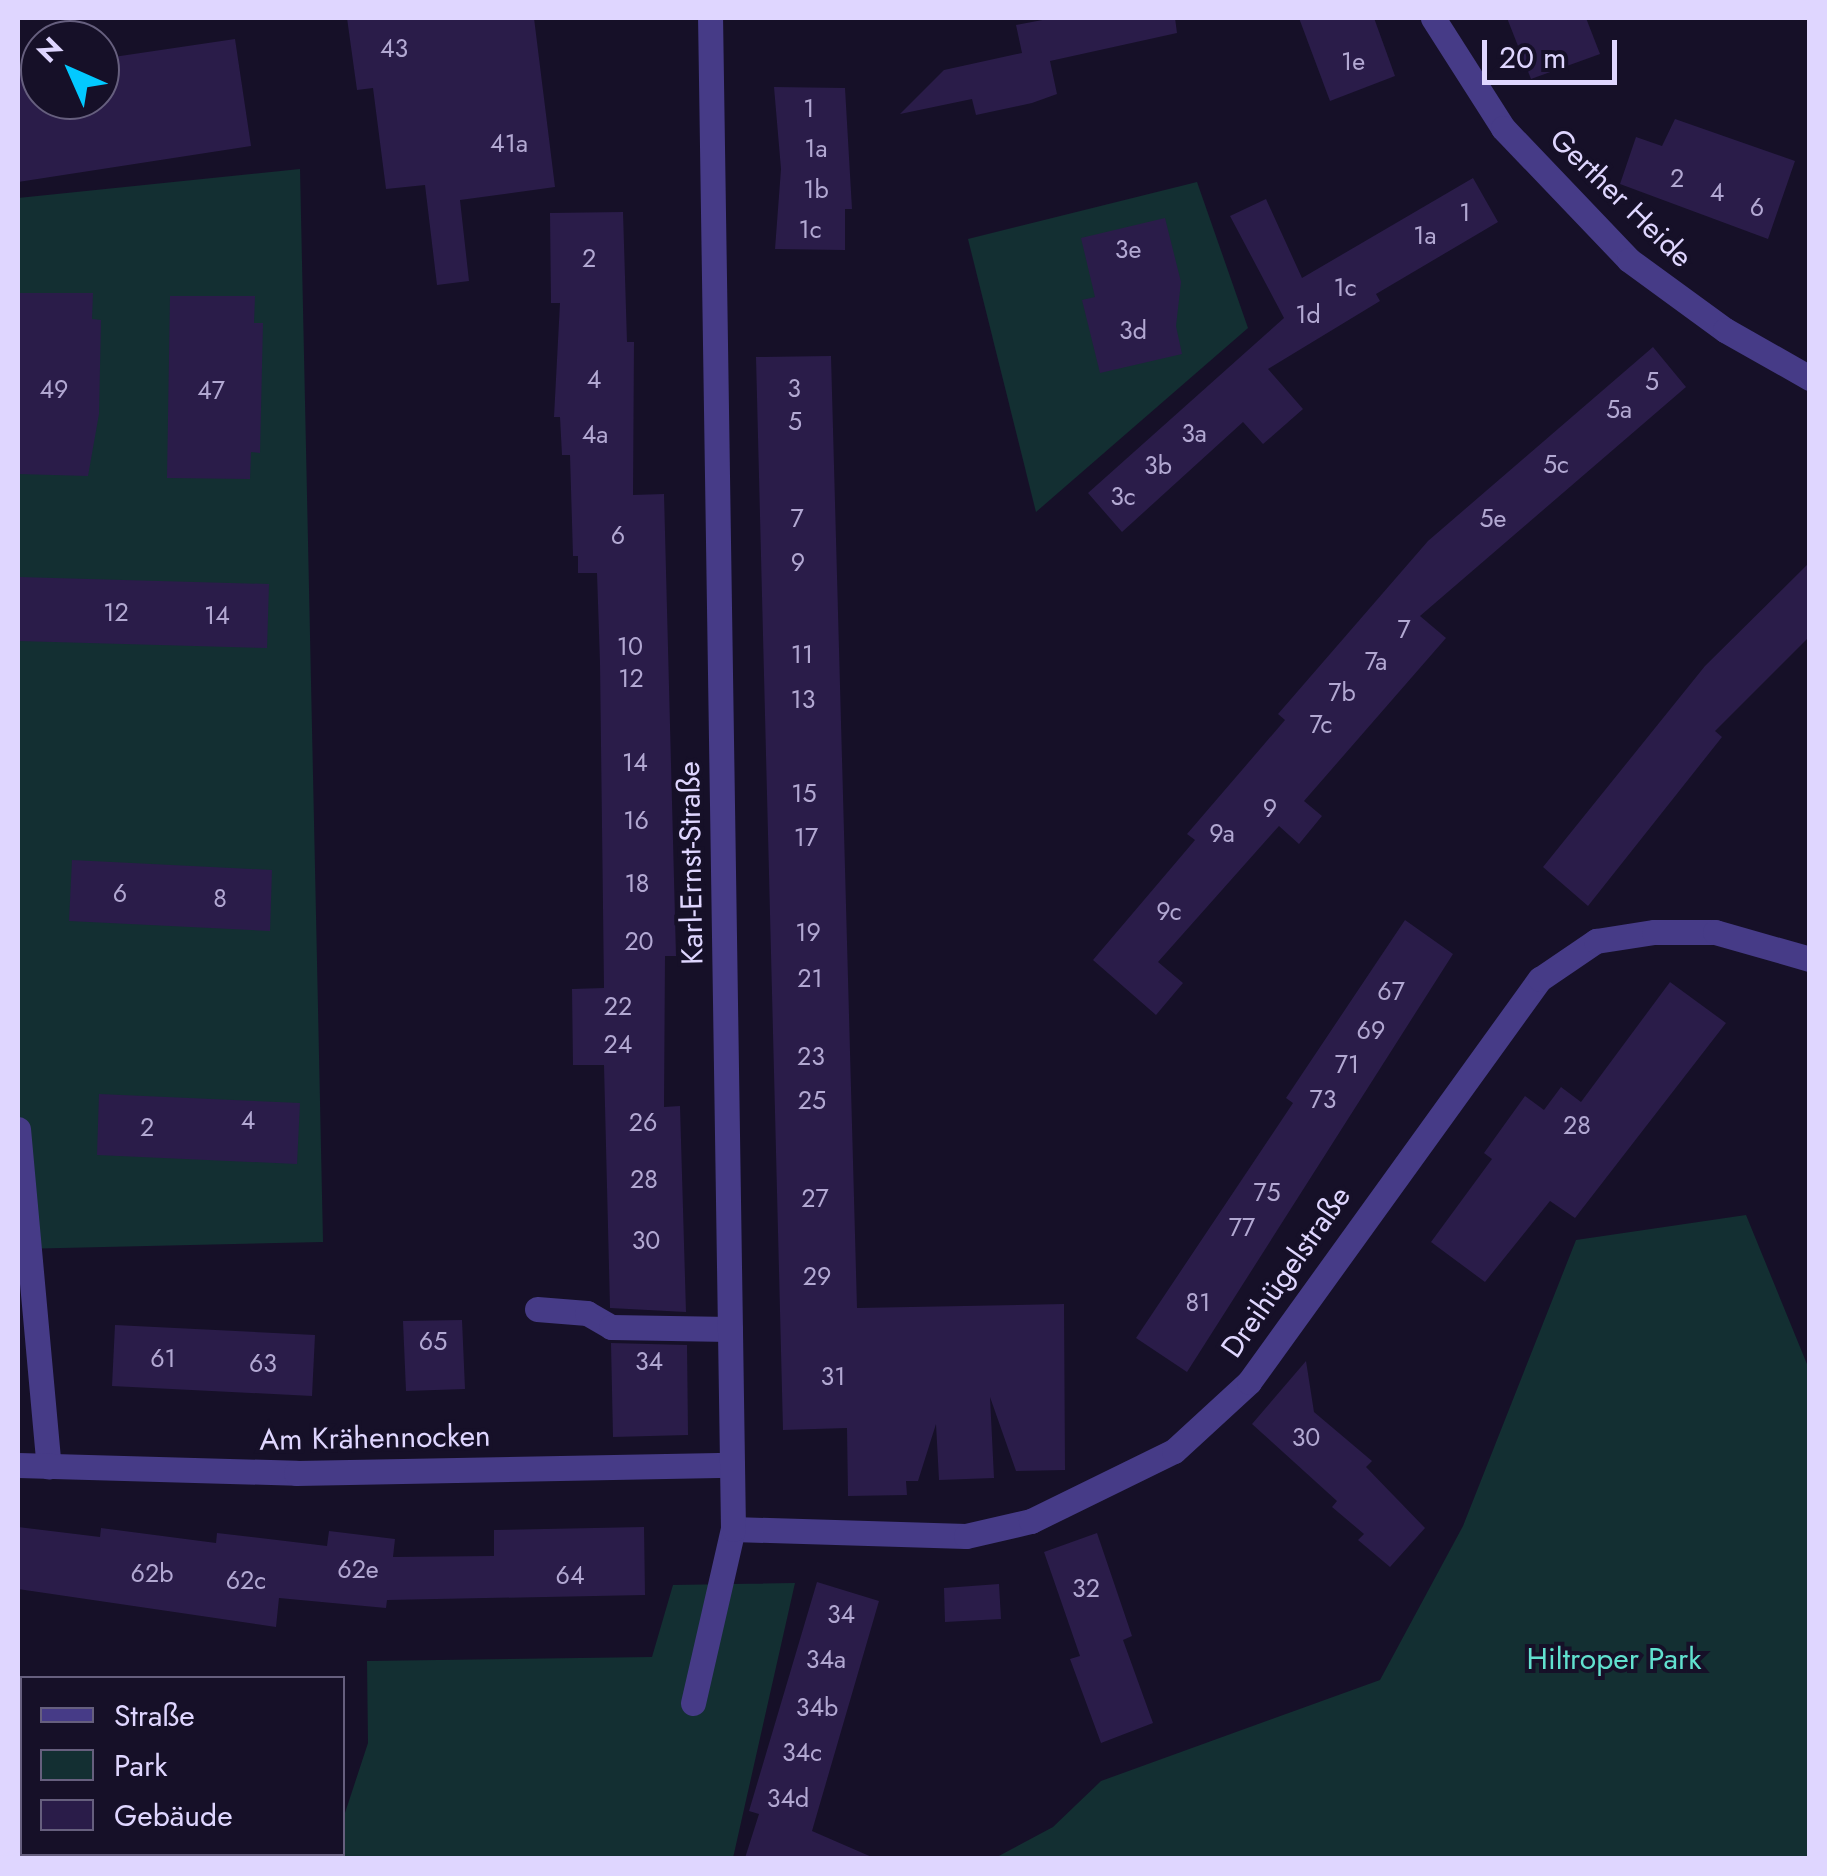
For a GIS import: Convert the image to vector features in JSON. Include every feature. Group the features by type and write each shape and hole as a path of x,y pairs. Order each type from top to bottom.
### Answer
{"street":[{"name":"Karl-Ernst-Straße","path":"693,1703 733,1529 710,18"},
{"name":"Gerther Heide","path":"1433,18 1503,128 1629,260 1725,330 1810,378"},
{"name":"Dreihügelstraße","path":"733,1529 966,1536 1047,1514 1174,1451 1249,1382 1540,979 1596,941 1654,932 1715,932 1810,958"},
{"path":"18,1129 49,1467"},
{"path":"537,1309 587,1313 612,1326 730,1329"},
{"name":"Am Krähennocken","path":"18,1465 296,1473 732,1465"}],"green space":[{"path":"300,169 323,1242 18,1249 18,198"},
{"path":"1197,182 1248,328 1036,512 968,239"},
{"name":"Hiltroper Park","path":"1746,1215 1809,1369 1809,1858 995,1858 1053,1827 1101,1781 1380,1680 1463,1526 1576,1240"},
{"path":"795,1583 733,1858 329,1858 345,1856 345,1813 368,1743 367,1661 652,1657 673,1585"}],"building":[{"path":"347,18 534,18 555,187 460,200 469,281 437,285 425,185 386,189 373,88 357,90"},
{"path":"1053,18 1175,18 1177,33 1050,61 1057,94 1032,103 976,115 972,99 900,114 944,70 1022,53 1016,25"},
{"path":"1299,18 1374,18 1395,76 1330,101"},
{"path":"1507,18 1586,18 1600,54 1531,79"},
{"path":"235,39 251,146 18,182 18,71 20,120 120,120 120,56"},
{"path":"774,87 845,88 852,209 845,209 845,250 775,249 781,169"},
{"path":"1675,119 1795,161 1768,239 1620,184 1636,137 1662,146"},
{"path":"1473,178 1498,222 1376,294 1380,301 1268,369 1303,409 1263,444 1243,422 1122,532 1088,493 1284,318 1230,216 1266,199 1302,278"},
{"path":"623,212 627,342 634,342 633,495 664,494 676,956 665,956 664,1107 680,1106 686,1312 610,1308 604,1065 573,1065 572,989 604,988 600,663 597,573 578,573 578,556 573,556 570,455 562,455 560,417 554,417 560,303 551,303 550,213"},
{"path":"1165,218 1181,282 1176,326 1182,354 1100,373 1082,300 1095,297 1081,238"},
{"path":"18,293 93,293 92,319 101,320 99,414 88,476 18,474"},
{"path":"170,296 255,296 254,323 263,323 260,453 251,452 250,479 167,478"},
{"path":"1653,347 1686,387 1420,616 1446,638 1304,801 1322,816 1299,844 1279,826 1158,962 1183,983 1156,1015 1093,960 1195,840 1187,834 1285,720 1278,714 1428,541"},
{"path":"831,356 857,1308 1064,1304 1065,1470 1016,1471 990,1397 994,1478 939,1480 936,1424 918,1481 906,1481 907,1495 848,1496 847,1428 783,1430 756,357"},
{"path":"1810,562 1810,636 1715,731 1722,737 1588,906 1543,867 1705,666"},
{"path":"18,577 269,584 267,648 18,641"},
{"path":"72,860 272,870 270,931 69,921"},
{"path":"1405,920 1453,954 1187,1372 1136,1338 1293,1103 1286,1098"},
{"path":"1670,982 1726,1023 1575,1218 1550,1201 1485,1282 1431,1242 1492,1159 1484,1153 1525,1096 1544,1110 1561,1087 1581,1102"},
{"path":"99,1094 300,1103 297,1164 97,1155"},
{"path":"462,1320 465,1389 406,1391 403,1321"},
{"path":"115,1325 315,1335 312,1396 112,1386"},
{"path":"611,1343 687,1345 688,1435 613,1437"},
{"path":"1306,1361 1314,1412 1372,1461 1366,1467 1425,1528 1390,1567 1358,1540 1364,1534 1332,1507 1337,1501 1252,1424"},
{"path":"18,1527 100,1537 101,1528 216,1543 217,1533 327,1546 329,1531 395,1539 393,1557 494,1556 494,1530 644,1527 645,1595 387,1600 386,1608 279,1598 276,1627 18,1589"},
{"path":"1097,1533 1132,1636 1123,1640 1153,1723 1101,1743 1070,1659 1080,1656 1044,1552"},
{"path":"817,1582 879,1601 812,1831 874,1858 745,1858 759,1814 749,1811"},
{"path":"999,1584 1001,1619 945,1622 944,1588"}]}
